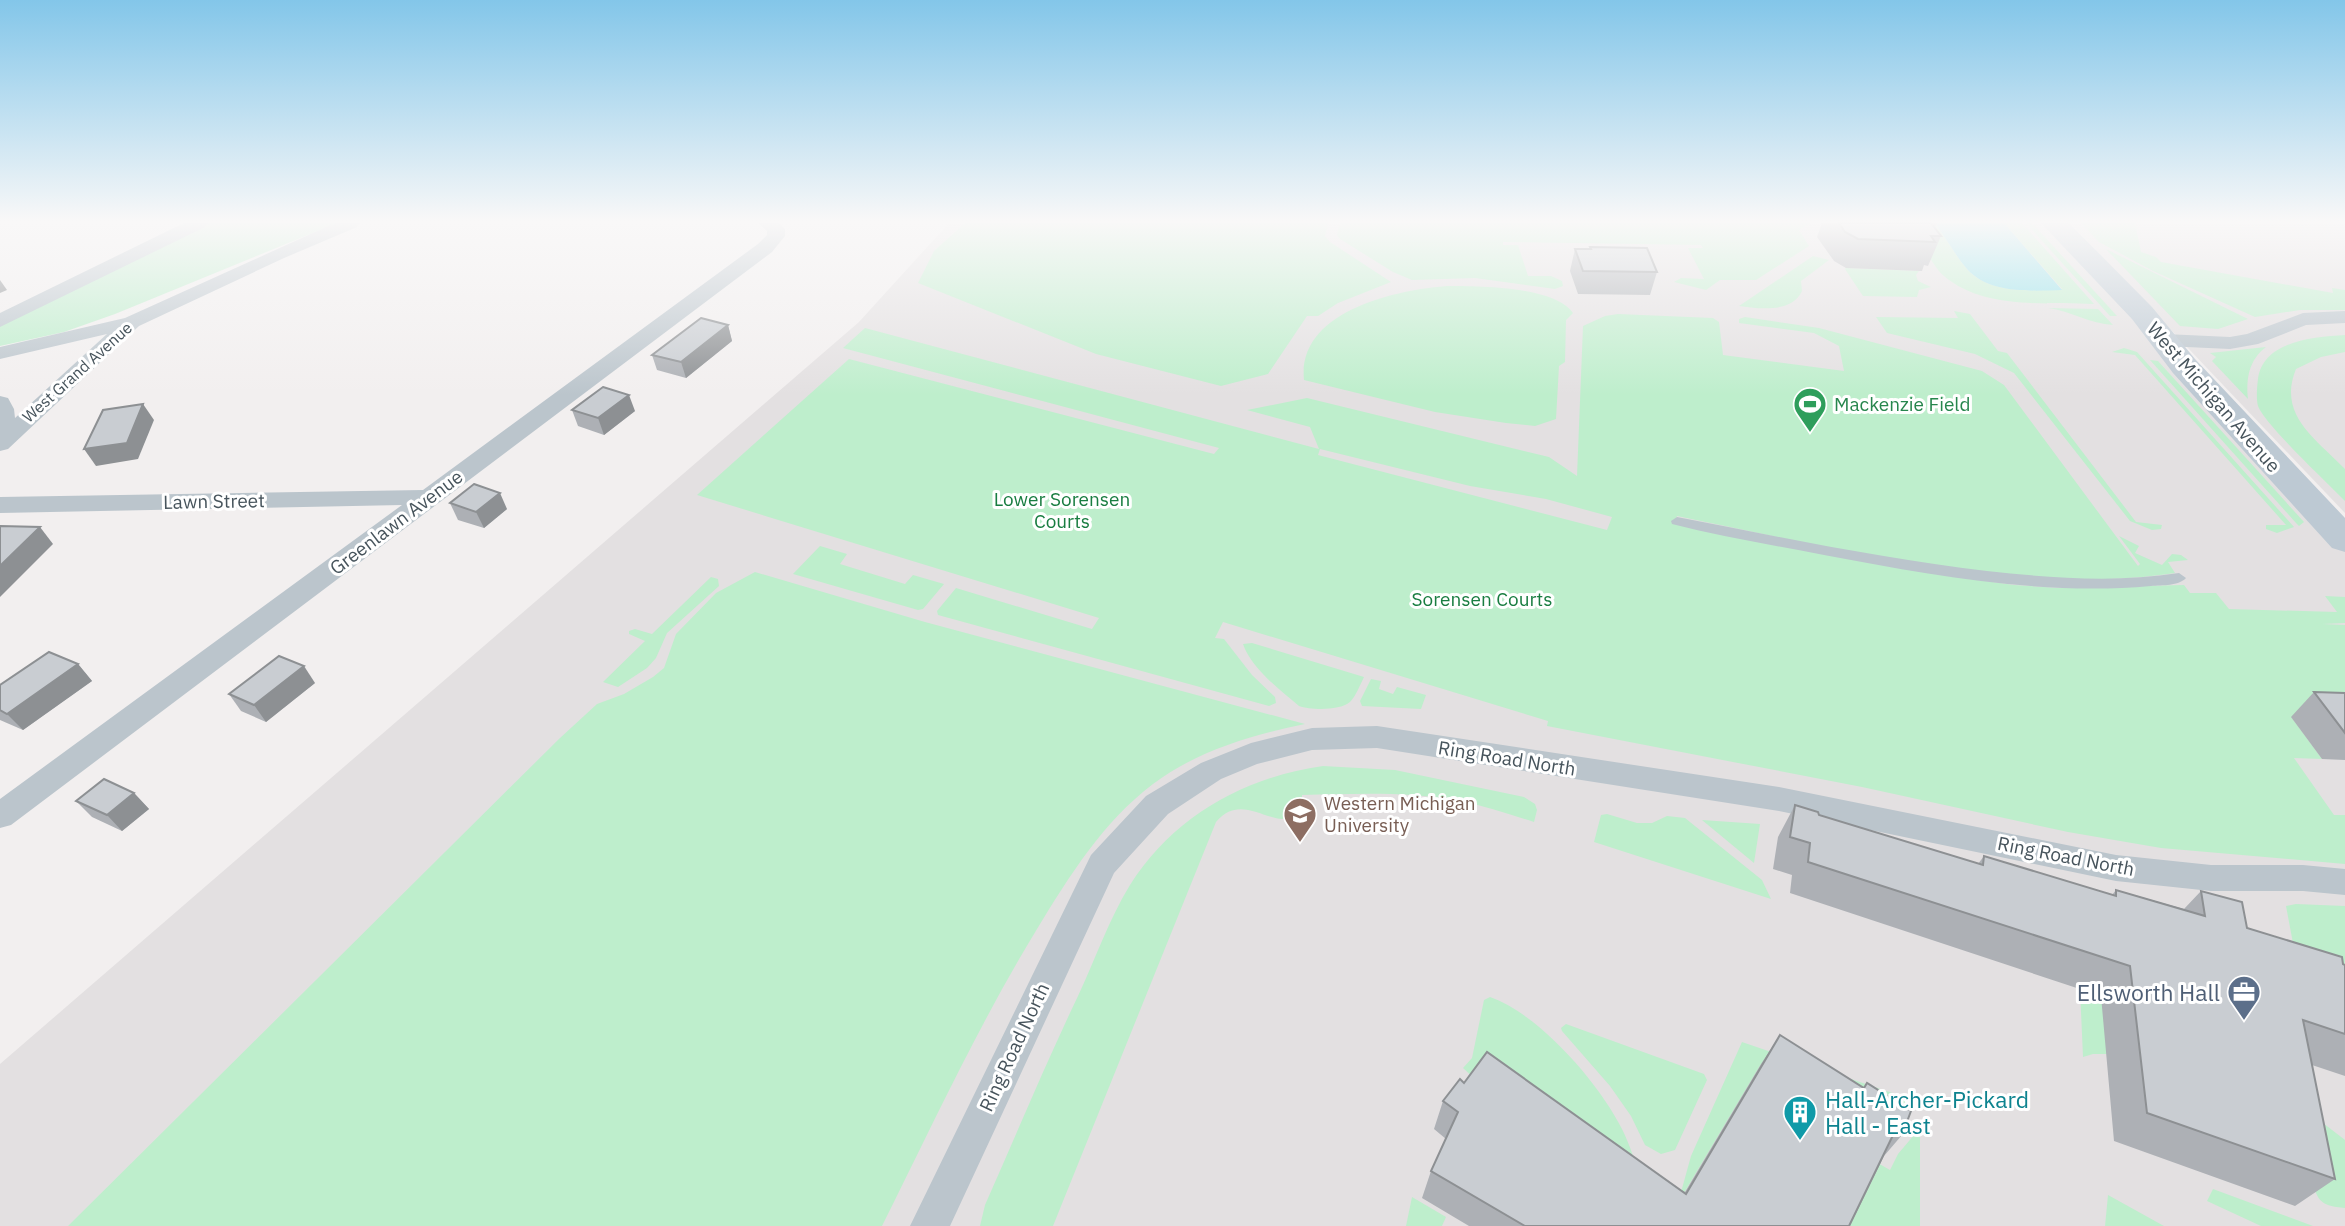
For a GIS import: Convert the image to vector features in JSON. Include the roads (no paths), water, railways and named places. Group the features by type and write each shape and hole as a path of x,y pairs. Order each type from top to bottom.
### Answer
{"street":[{"path":"0,321 83,280"},
{"name":"West Grand Avenue","path":"3,441 132,322 220,280"},
{"name":"Greenlawn Avenue","path":"0,816 722,280"},
{"name":"West Michigan Avenue","path":"2108,280 2165,340 2281,473 2345,540"},
{"path":"2165,340 2230,343 2250,340 2303,319 2345,317"},
{"path":"0,353 132,322"},
{"path":"0,403 4,409 3,441"},
{"name":"Lawn Street","path":"0,505 429,498"},
{"name":"Ring Road North","path":"930,1226 1102,864 1157,805 1211,771 1251,754 1312,739 1377,737 1779,800 2116,868 2211,878 2303,878 2345,882"}],"lane":[{"path":"1676,521 1826,551 1964,573 2056,583 2146,584 2179,578"}],"water":[{"path":"1982,280 2054,280 2062,290 2012,289"}],"place":[{"name":"Mackenzie Field","path":"1810,434"},
{"name":"Western Michigan University","path":"1300,844"},
{"name":"Ellsworth Hall","path":"2244,1022"},
{"name":"Hall-Archer-Pickard Hall - East","path":"1800,1142"}],"park label":[{"name":"Lower Sorensen Courts","path":"1062,510"},
{"name":"Sorensen Courts","path":"1482,599"}]}
